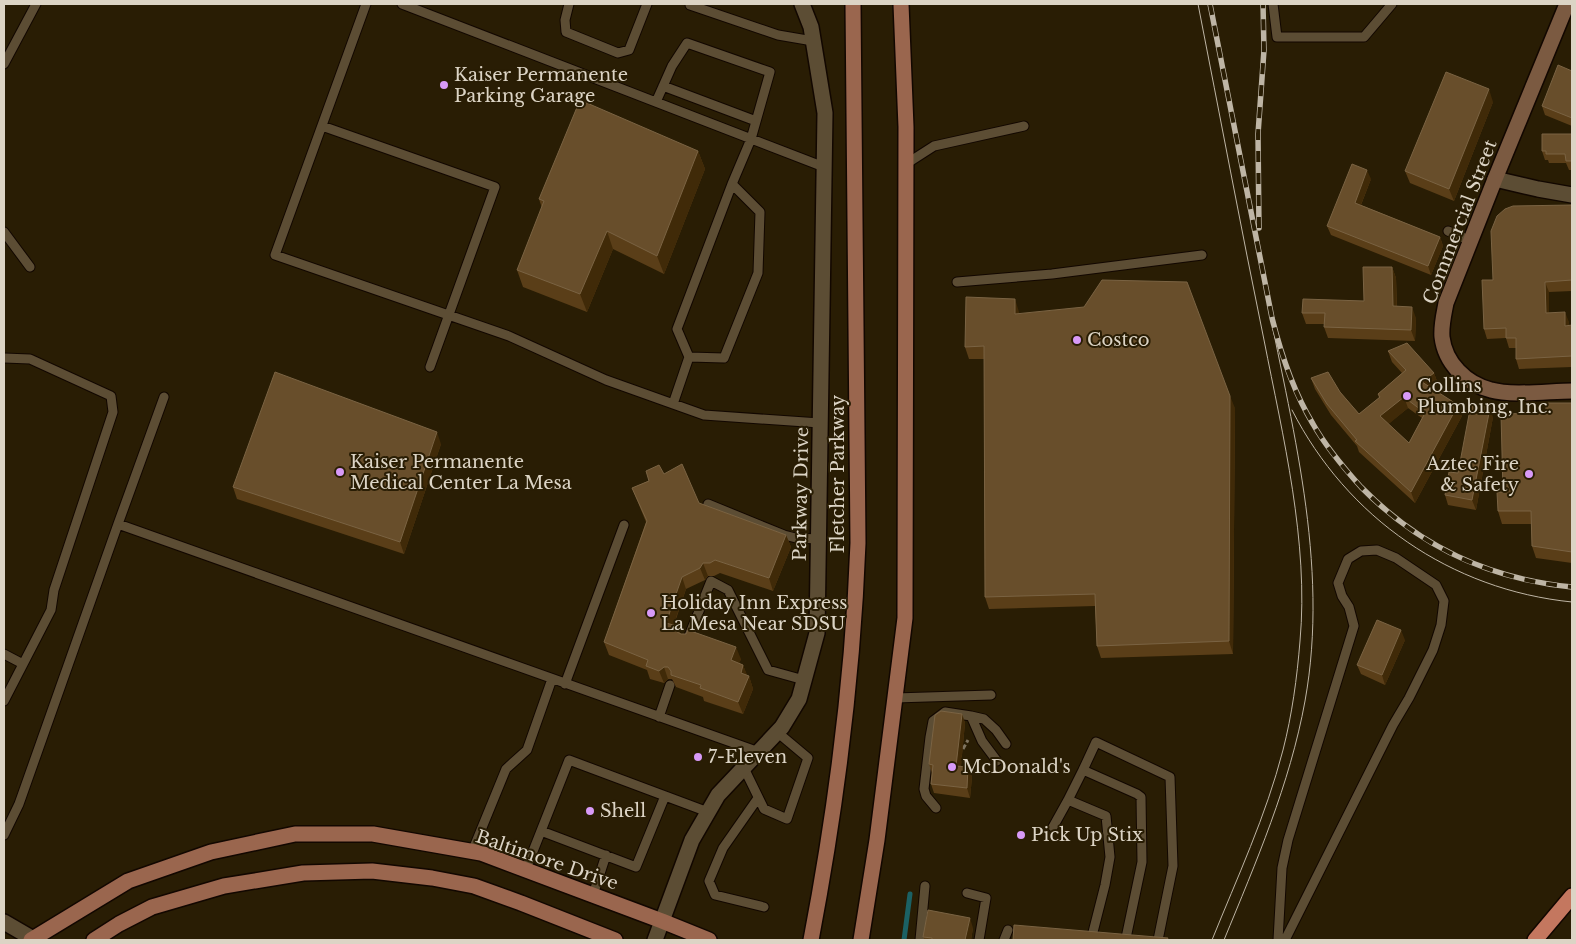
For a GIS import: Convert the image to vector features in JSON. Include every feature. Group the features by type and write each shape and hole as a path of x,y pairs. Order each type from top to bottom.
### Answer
{"highway":[{"path":"1536,940 1572,896"},
{"path":"1536,940 1572,906"}],"main road":[{"name":"Fletcher Parkway","path":"811,940 831,827 846,713 856,590 858,543 853,4"},
{"path":"861,940 878,840 905,618 906,127 901,4"},
{"name":"Commercial Street","path":"1570,4 1495,179 1446,303 1442,321 1442,336 1445,350 1452,364 1462,376 1477,385 1492,391 1572,391"},
{"name":"Baltimore Drive","path":"33,940 128,881 211,852 295,834 373,834 480,853 709,940"},
{"path":"94,940 119,924 152,908 224,886 303,873 372,871 432,878 474,886 521,902 615,940"}],"street":[{"name":"Parkway Drive","path":"655,940 692,840 718,795 782,727 799,699 818,634 825,113 811,27 802,4"},
{"path":"1495,179 1572,195"},
{"path":"4,922 33,940"}],"lane":[{"path":"4,64 36,4"},
{"path":"366,4 275,255 509,336 606,380 704,415 820,423"},
{"path":"402,4 824,167"},
{"path":"569,4 565,20 566,32 618,53 629,50 647,4"},
{"path":"691,4 690,6 778,35 813,41"},
{"path":"1273,4 1277,37 1364,37 1392,4"},
{"path":"656,102 672,66 687,43 770,72 751,139 677,330 689,357 673,404"},
{"path":"663,86 756,121"},
{"path":"322,126 495,187 430,367"},
{"path":"906,164 934,146 1024,126"},
{"path":"689,357 724,358 758,273 760,212 732,184"},
{"path":"1448,231 1471,242"},
{"path":"4,232 30,267"},
{"path":"958,282 1052,274 1202,256"},
{"path":"4,358 30,359 111,396 113,412 54,590 51,610 4,701"},
{"path":"4,835 20,804 164,397"},
{"path":"708,504 784,535 819,540"},
{"path":"118,524 759,752"},
{"path":"565,684 624,525"},
{"path":"1278,940 1282,868 1288,840 1354,626 1349,607 1342,596 1338,583 1348,559 1360,551 1377,550 1396,558 1436,585 1444,601 1441,624 1433,650 1393,725 1285,940"},
{"path":"687,641 710,581 728,590 768,670 804,680"},
{"path":"4,654 22,664"},
{"path":"472,852 506,769 527,750 552,679"},
{"path":"659,717 670,685"},
{"path":"895,698 991,695"},
{"path":"936,808 926,796 924,789 933,720 945,712 984,718 1006,744"},
{"path":"971,716 982,741 997,761"},
{"path":"744,768 764,810 787,819 808,758 777,732"},
{"path":"1053,827 1096,742 1170,777 1173,866 1158,940"},
{"path":"526,869 569,760 708,812"},
{"path":"1083,770 1141,797 1142,862 1126,938"},
{"path":"541,830 636,867 665,796"},
{"path":"758,798 723,848 709,881 715,895 764,907"},
{"path":"1068,800 1106,816 1110,857 1092,936"},
{"path":"593,895 606,855"},
{"path":"920,940 925,886"},
{"path":"967,893 986,898 979,940"},
{"path":"1004,940 1008,930"}],"building":[{"path":"1558,65 1572,71 1572,118 1542,106"},
{"path":"1446,72 1489,89 1449,189 1405,171"},
{"path":"580,100 698,151 657,256 607,231 580,294 517,270 544,201 539,199"},
{"path":"1542,134 1572,134 1572,161 1566,161 1565,154 1546,154 1546,151 1542,151"},
{"path":"1352,164 1367,170 1355,203 1440,237 1428,266 1327,226"},
{"path":"1572,205 1572,280 1545,282 1546,313 1565,312 1565,326 1572,325 1572,356 1516,359 1516,338 1506,338 1506,328 1484,329 1482,280 1493,280 1491,231 1497,216 1505,209 1513,206"},
{"path":"1363,267 1392,267 1393,306 1412,307 1411,330 1324,327 1325,313 1302,313 1303,299 1364,301"},
{"path":"1102,280 1187,282 1230,396 1229,641 1097,646 1095,594 985,597 984,346 965,347 966,297 1015,299 1015,314 1084,307"},
{"path":"1407,343 1434,373 1422,382 1458,405 1411,492 1355,441 1357,440 1327,404 1311,378 1328,372 1340,392 1359,414 1380,397 1378,394 1406,370 1388,351","holes":["1404,397 1425,413 1409,443 1380,416"]},
{"name":"Kaiser Permanente Medical Center La Mesa","path":"275,372 437,432 400,542 233,487"},
{"path":"1546,403 1572,403 1572,552 1532,546 1531,511 1498,511 1497,492 1503,492 1501,414 1546,413"},
{"path":"1471,404 1490,408 1472,500 1445,495 1449,472 1458,473"},
{"name":"Holiday Inn Express La Mesa Near SDSU","path":"682,464 699,503 786,535 769,578 715,560 710,563 703,563 700,568 682,577 666,623 677,626 677,632 681,634 686,634 688,630 736,647 731,660 743,665 741,673 749,676 738,702 700,688 701,685 671,675 668,667 664,667 659,671 646,666 648,660 604,642 647,521 632,488 649,481 646,471 659,465 664,474"},
{"path":"1377,620 1401,630 1382,675 1357,665"},
{"path":"941,711 962,714 956,766 968,767 967,788 931,784 933,765 929,764 935,715"},
{"path":"928,910 970,918 965,940 932,940 932,938 923,937"},
{"path":"1014,925 1168,938 1167,940 1013,940"}],"waterway":[{"path":"904,940 910,894"}],"tram line":[{"path":"1198,4 1286,452 1298,528 1302,604 1296,683 1283,750 1260,823 1212,940"},
{"path":"1224,940 1271,822 1291,762 1305,701 1312,649 1313,597 1304,494 1296,442 1265,289"},
{"path":"1292,410 1315,449 1342,484 1373,515 1407,542 1445,564 1485,582 1527,595 1572,602"}],"railway":[{"path":"1210,4 1272,318 1294,385 1318,432 1335,457 1361,487 1407,527 1432,543 1484,568 1542,583 1572,587"},
{"path":"1259,228 1258,134 1264,50 1263,4"}],"place":[{"name":"Kaiser Permanente Parking Garage","path":"444,85"},
{"name":"Costco","path":"1077,340"},
{"name":"Collins Plumbing, Inc.","path":"1407,396"},
{"name":"Kaiser Permanente Medical Center La Mesa","path":"340,472"},
{"name":"Aztec Fire & Safety","path":"1529,474"},
{"name":"Holiday Inn Express La Mesa Near SDSU","path":"651,613"},
{"name":"7-Eleven","path":"698,757"},
{"name":"McDonald's","path":"952,767"},
{"name":"Shell","path":"590,811"},
{"name":"Pick Up Stix","path":"1021,835"}]}
